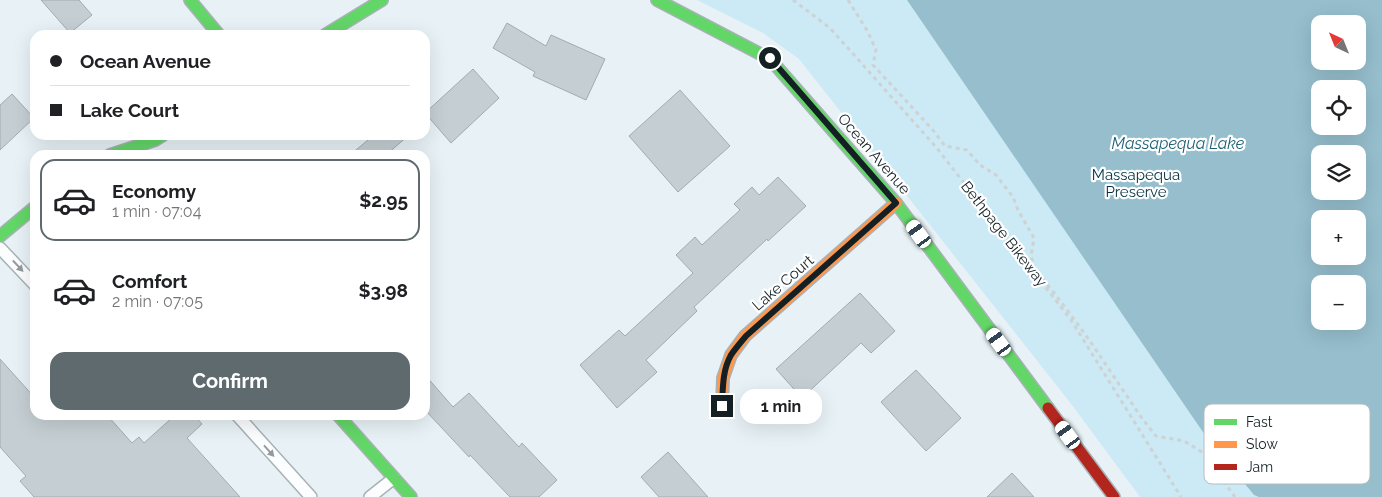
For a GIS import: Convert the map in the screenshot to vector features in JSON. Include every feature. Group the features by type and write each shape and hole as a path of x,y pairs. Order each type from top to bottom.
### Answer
{"street":[{"path":"190,0 215,30"},
{"path":"334,30 382,0"},
{"name":"Ocean Avenue","path":"657,0 770,58 896,203 1114,497"},
{"path":"125,150 155,140"},
{"name":"Lake Court","path":"722,406 723,378 731,356 746,336 896,203"},
{"path":"0,236 30,211"},
{"path":"342,420 411,497"}],"lane":[{"path":"0,248 30,280"},
{"path":"241,420 310,497"},
{"path":"370,497 394,478"}],"path":[{"name":"Bethpage Bikeway","path":"793,0 830,28 942,155 1071,320 1181,497"},
{"path":"848,0 868,32 876,50 873,65 932,129 945,146 967,150 980,165 996,176 1013,197 1034,238 1031,256 1035,269 1090,341 1141,417 1156,436 1184,441 1204,455"},
{"path":"1225,484 1235,497"}],"green space":[{"name":"Massapequa Lake","path":"697,0 1382,0 1382,497 1140,497 1072,405 799,59 763,33"}],"water":[{"name":"Massapequa Lake","path":"907,0 1382,0 1382,497 1259,497 1254,495 1245,484 1370,484 1370,404 1204,404 1204,434"}],"building":[{"path":"41,0 79,0 92,15 74,30 67,30"},
{"path":"507,23 546,46 551,35 605,59 586,100 533,76 535,72 493,48"},
{"path":"473,69 499,98 451,143 430,119 430,108"},
{"path":"680,90 730,146 678,192 629,136"},
{"path":"12,94 30,114 30,122 0,150 0,105"},
{"path":"368,140 403,140 392,150 356,150"},
{"path":"778,177 806,206 768,241 767,239 694,307 697,311 646,360 657,372 617,408 580,365 619,330 625,336 693,273 676,255 695,237 702,245 740,210 734,204 752,187 759,195"},
{"path":"860,293 895,331 871,353 861,343 802,398 776,369"},
{"path":"0,359 30,392 30,420 111,420 132,443 139,437 144,443 169,420 198,420 202,424 187,438 240,497 34,497 20,481 26,476 0,447"},
{"path":"916,370 961,418 926,451 881,402"},
{"path":"430,381 453,407 469,393 519,447 522,443 557,480 539,497 510,497 470,455 469,457 430,415"},
{"path":"668,452 708,497 659,497 641,477"},
{"path":"1012,473 1034,497 987,497"}],"traffic: fast":[{"path":"190,0 215,30"},
{"path":"333,30 382,0"},
{"path":"657,0 770,59 896,203 1048,408"},
{"path":"125,150 155,140"},
{"path":"0,236 30,211"},
{"path":"342,420 411,497"}],"traffic: slow":[{"path":"722,406 723,378 731,355 745,336 896,203"}],"traffic: jam":[{"path":"1048,408 1114,497"}],"route":[{"path":"722,406 723,378 731,356 746,336 896,203 770,58"}],"park label":[{"name":"Massapequa Preserve","path":"1136,184"}]}
